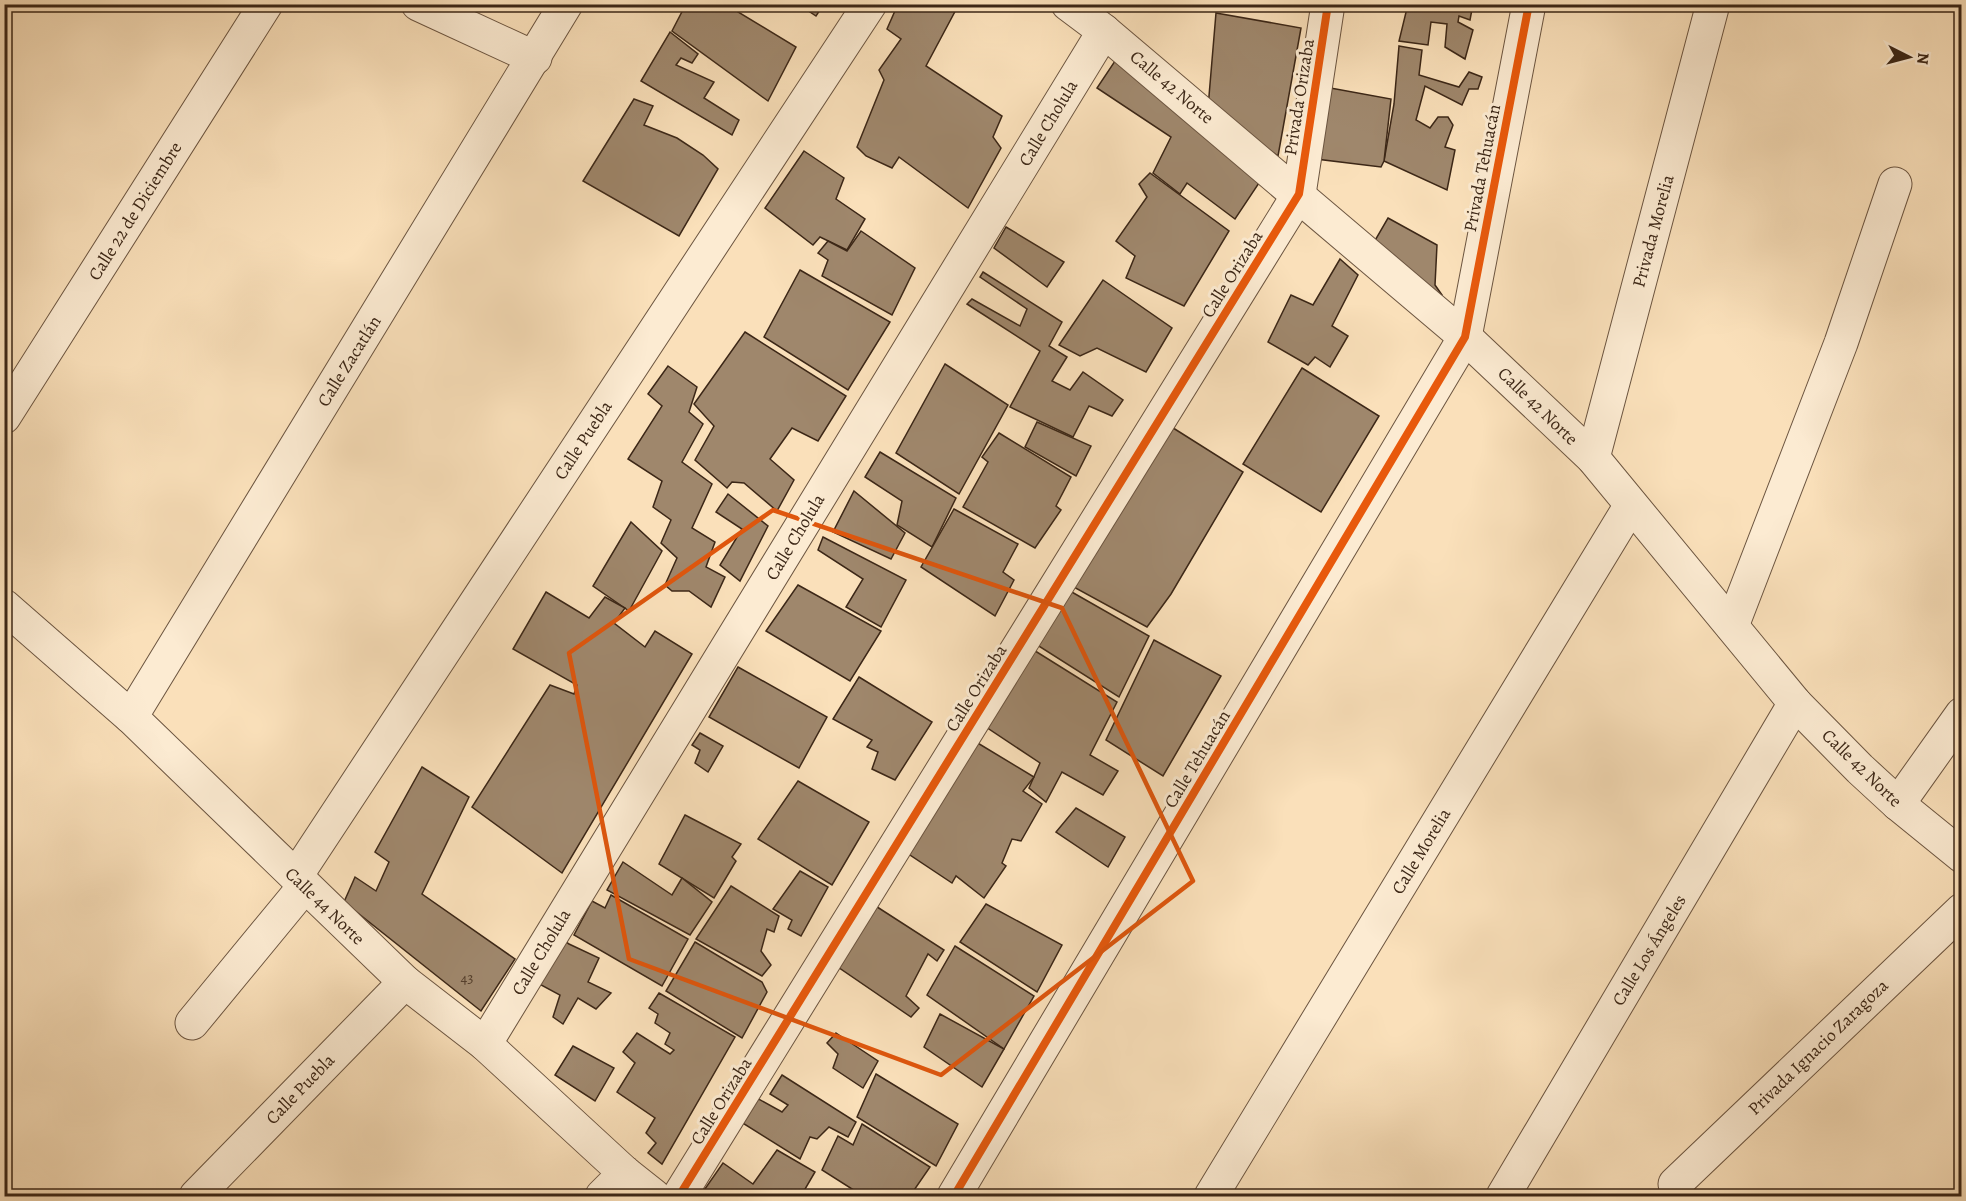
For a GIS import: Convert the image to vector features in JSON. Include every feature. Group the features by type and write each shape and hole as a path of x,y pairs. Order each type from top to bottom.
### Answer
{"street":[{"name":"Calle 22 de Diciembre","path":"4,417 266,4"},
{"path":"418,4 535,58"},
{"name":"Calle Zacatlán","path":"130,717 566,4"},
{"name":"Calle Puebla","path":"192,1023 300,881 870,4"},
{"name":"Calle 42 Norte","path":"1068,4 1104,31 1299,194 1466,337 1593,458 1795,703 1898,804 1962,856"},
{"name":"Privada Orizaba","path":"1299,194 1328,4"},
{"name":"Privada Tehuacán","path":"1466,337 1529,4"},
{"name":"Privada Morelia","path":"1593,458 1713,4"},
{"name":"Calle Cholula","path":"485,1044 1104,31"},
{"path":"1732,626 1841,343 1895,184"},
{"name":"Calle Orizaba","path":"679,1197 1299,194"},
{"name":"Calle Tehuacán","path":"954,1197 1466,337"},
{"name":"Calle Morelia","path":"1211,1197 1631,505"},
{"name":"Calle 44 Norte","path":"4,606 130,717 405,982 485,1044 654,1197"},
{"name":"Calle Los Ángeles","path":"1503,1197 1795,703"},
{"path":"1898,804 1962,714"},
{"name":"Privada Ignacio Zaragoza","path":"1675,1185 1962,910"},
{"name":"Calle Puebla","path":"196,1197 405,982"},
{"path":"602,1197 625,1173"}],"highlighted area":[{"path":"773,510 1062,608 1193,881 941,1075 629,959 569,653"}],"building":[{"path":"686,4 725,4 796,47 768,101 672,31"},
{"path":"798,4 824,4 816,16"},
{"path":"898,4 959,4 926,66 1002,116 993,137 1001,148 968,208 899,157 892,168 866,156 857,147 884,80 879,70 901,39 887,29"},
{"path":"1408,4 1473,4 1470,20 1459,16 1458,22 1473,30 1465,59 1445,47 1447,24 1431,22 1428,45 1399,41"},
{"path":"1216,13 1301,28 1278,156 1208,108"},
{"path":"670,32 698,54 692,63 681,58 676,65 714,82 704,98 739,120 732,135 641,81"},
{"path":"1399,46 1422,50 1419,75 1459,87 1469,72 1482,77 1478,89 1469,89 1462,105 1425,86 1416,120 1430,128 1438,117 1448,117 1453,125 1445,147 1455,150 1447,190 1384,161 1394,104"},
{"path":"1115,61 1263,177 1235,219 1187,183 1180,194 1153,173 1171,137 1097,88"},
{"path":"1325,87 1391,99 1384,161 1381,167 1316,159"},
{"path":"634,99 653,106 644,125 677,138 703,155 718,169 679,236 583,181"},
{"path":"804,151 844,178 836,199 865,219 847,250 820,237 813,245 765,208"},
{"path":"1150,173 1229,231 1184,306 1126,278 1135,256 1116,241 1147,197 1139,184"},
{"path":"1388,218 1437,245 1435,285 1442,295 1435,303 1370,249"},
{"path":"1006,227 1064,262 1047,287 994,248"},
{"path":"861,231 915,268 892,315 822,276 828,260 818,253 828,241 847,251"},
{"path":"1340,259 1358,275 1332,326 1348,336 1330,367 1315,357 1308,365 1268,342 1291,295 1313,305"},
{"path":"800,270 890,322 848,390 764,337"},
{"path":"983,272 1062,322 1049,346 1067,357 1052,381 1070,390 1083,372 1123,400 1112,416 1089,406 1073,437 1010,407 1040,351 967,304 972,299 1020,326 1027,309 980,277"},
{"path":"1103,280 1172,328 1146,372 1097,348 1080,356 1059,345"},
{"path":"745,332 846,396 818,441 792,428 770,459 794,480 777,511 744,483 732,482 727,488 695,460 714,426 694,404"},
{"path":"945,364 1008,405 959,494 896,453"},
{"path":"668,366 697,387 689,412 703,424 682,462 712,484 692,528 715,542 706,567 725,577 711,607 689,591 672,591 665,585 677,558 661,543 671,520 653,507 662,481 628,459 662,406 648,394"},
{"path":"1302,368 1379,416 1321,512 1243,464"},
{"path":"1037,422 1091,446 1076,476 1025,447"},
{"path":"1170,426 1243,472 1171,594 1147,627 1070,585"},
{"path":"999,433 1071,477 1056,506 1061,510 1035,548 963,507 988,462 982,457"},
{"path":"880,452 956,498 932,547 897,525 902,501 865,477"},
{"path":"854,491 905,533 891,559 833,532"},
{"path":"728,494 768,526 740,581 720,565 742,529 716,512"},
{"path":"954,509 1018,544 1003,572 1014,580 995,616 921,567"},
{"path":"631,522 662,551 629,611 593,586"},
{"path":"823,537 906,580 881,627 846,607 863,579 818,550"},
{"path":"798,585 881,631 850,681 766,631"},
{"path":"1070,591 1149,636 1119,697 1034,643"},
{"path":"546,592 589,618 605,597 625,608 614,623 645,647 655,631 692,654 562,873 472,807 550,685 574,694 577,685 513,649"},
{"path":"1154,640 1221,676 1163,776 1106,740"},
{"path":"1032,649 1117,702 1090,755 1118,771 1103,795 1062,772 1046,802 1029,788 1040,763 986,727"},
{"path":"738,667 827,717 799,768 709,717"},
{"path":"859,677 932,722 895,780 872,769 878,752 867,747 872,740 833,719"},
{"path":"700,733 723,746 708,772 695,763 700,750 692,745"},
{"path":"976,742 1034,777 1023,791 1042,804 1021,841 1012,839 1002,863 1006,866 984,898 956,876 952,883 907,853"},
{"path":"422,767 469,797 422,894 515,959 481,1011 344,902 355,877 376,891 389,862 375,852"},
{"path":"798,781 869,822 832,885 758,839"},
{"path":"1076,808 1125,837 1108,867 1056,832"},
{"path":"685,815 741,844 732,857 736,861 714,898 659,864"},
{"path":"623,862 672,895 682,878 712,902 690,935 607,890"},
{"path":"800,871 828,887 801,936 788,929 792,920 773,909"},
{"path":"731,886 779,916 774,932 767,929 761,951 771,965 762,976 696,939"},
{"path":"611,895 688,939 662,986 574,935 592,901 605,908"},
{"path":"871,903 944,950 937,961 928,954 906,996 919,1008 911,1017 835,965"},
{"path":"986,904 1062,945 1037,992 960,942"},
{"path":"558,935 569,944 599,958 588,982 611,993 596,1009 578,998 563,1024 553,1017 560,995 530,979"},
{"path":"695,942 762,982 767,992 742,1038 666,991"},
{"path":"955,946 1034,996 1004,1049 927,995"},
{"path":"659,993 735,1037 662,1164 648,1153 656,1143 646,1133 655,1118 617,1092 635,1063 623,1052 637,1033 670,1054 674,1050 665,1044 670,1033 655,1023 658,1014 649,1008"},
{"path":"940,1014 1004,1049 982,1087 924,1047"},
{"path":"836,1033 878,1061 863,1088 833,1068 838,1054 827,1043"},
{"path":"573,1046 614,1068 595,1101 555,1075"},
{"path":"876,1074 958,1124 936,1166 857,1117"},
{"path":"782,1075 856,1122 848,1137 829,1127 817,1139 810,1137 800,1159 741,1122 755,1097 782,1112 788,1105 770,1094"},
{"path":"862,1124 930,1167 910,1196 863,1196 822,1170 838,1136 853,1145"},
{"path":"777,1150 815,1172 801,1196 700,1196 723,1163 753,1184"}],"cycle path":[{"path":"679,1196 1299,194 1328,4"},
{"path":"954,1196 1465,337 1529,4"}]}
